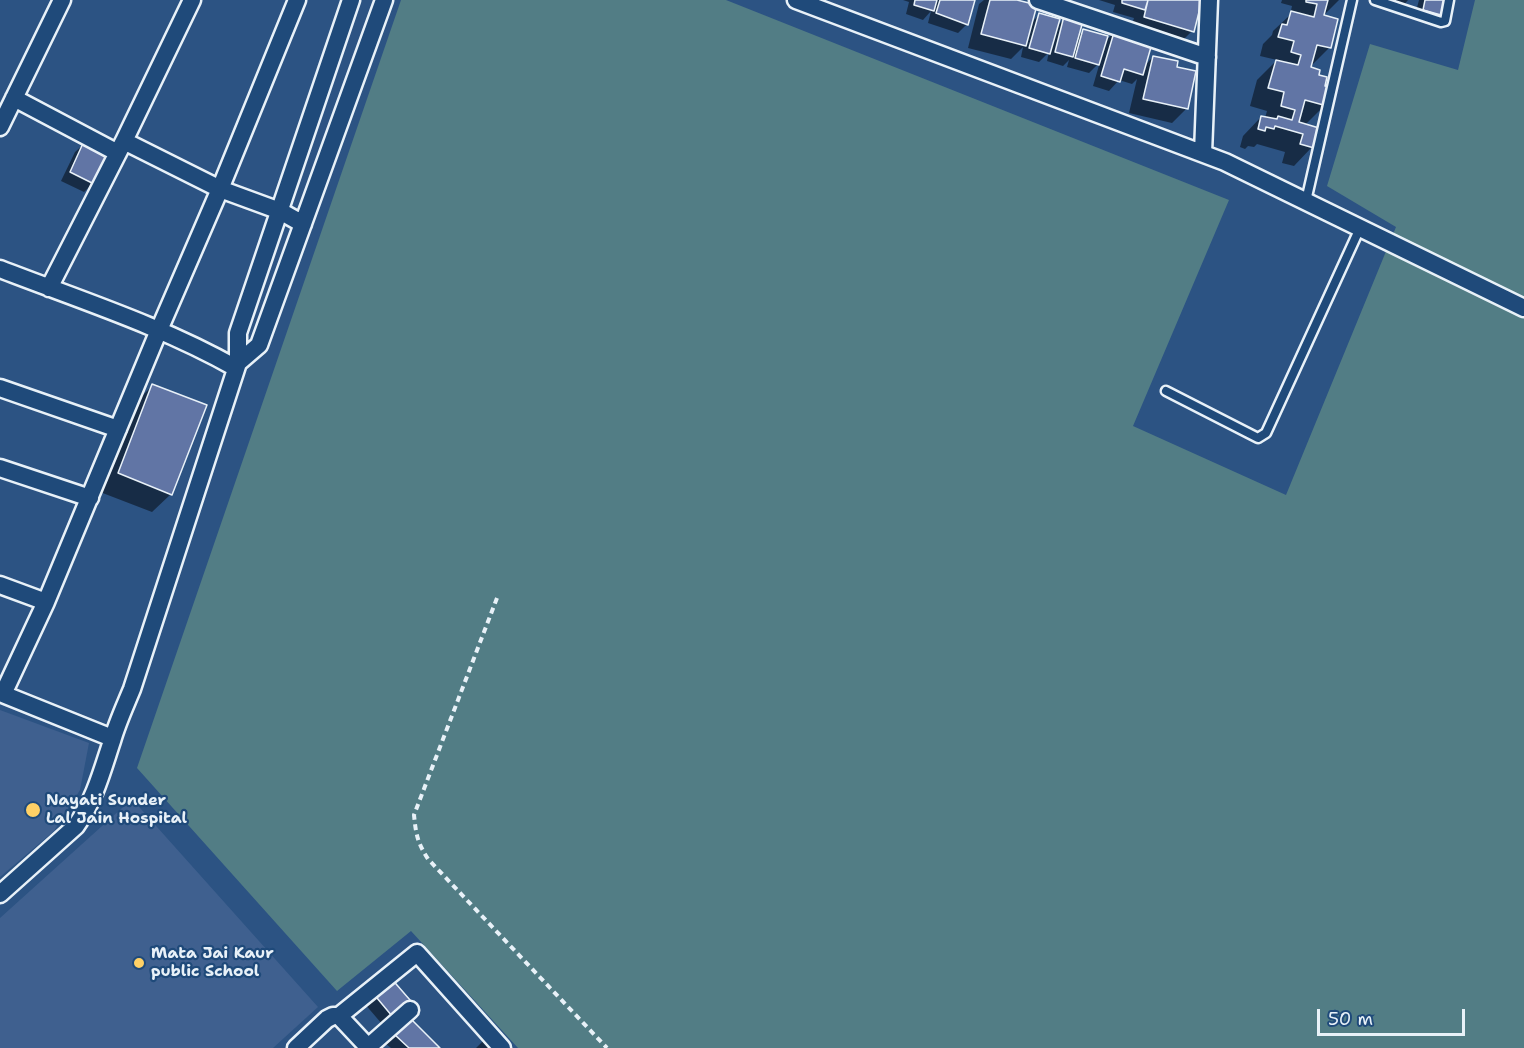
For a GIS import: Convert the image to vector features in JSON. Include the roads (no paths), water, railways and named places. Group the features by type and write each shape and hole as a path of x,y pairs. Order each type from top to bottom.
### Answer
{"street":[{"path":"0,127 62,0"},
{"path":"49,288 192,0"},
{"path":"112,738 2,693 46,602 297,0"},
{"path":"0,894 76,826 95,794 112,738 132,689 237,365 238,333 351,0"},
{"path":"237,365 259,345 384,0"},
{"path":"1038,0 1207,57"},
{"path":"1203,153 1209,0"},
{"path":"800,1 1225,162 1524,308"},
{"path":"14,98 121,147 279,211 303,224"},
{"path":"0,270 159,330 237,365"},
{"path":"0,388 118,429"},
{"path":"0,468 90,498"},
{"path":"0,585 46,602"},
{"path":"296,1048 327,1019 339,1016 417,953 502,1048"},
{"path":"339,1016 368,1048 410,1010"}],"lane":[{"path":"1306,201 1352,0"},
{"path":"1375,0 1442,22 1445,21 1449,0"},
{"path":"1166,391 1258,438 1263,436 1360,228"}],"place":[{"name":"Nayati Sunder Lal Jain Hospital","path":"33,810"},
{"name":"Mata Jai Kaur public School","path":"139,963"}]}
